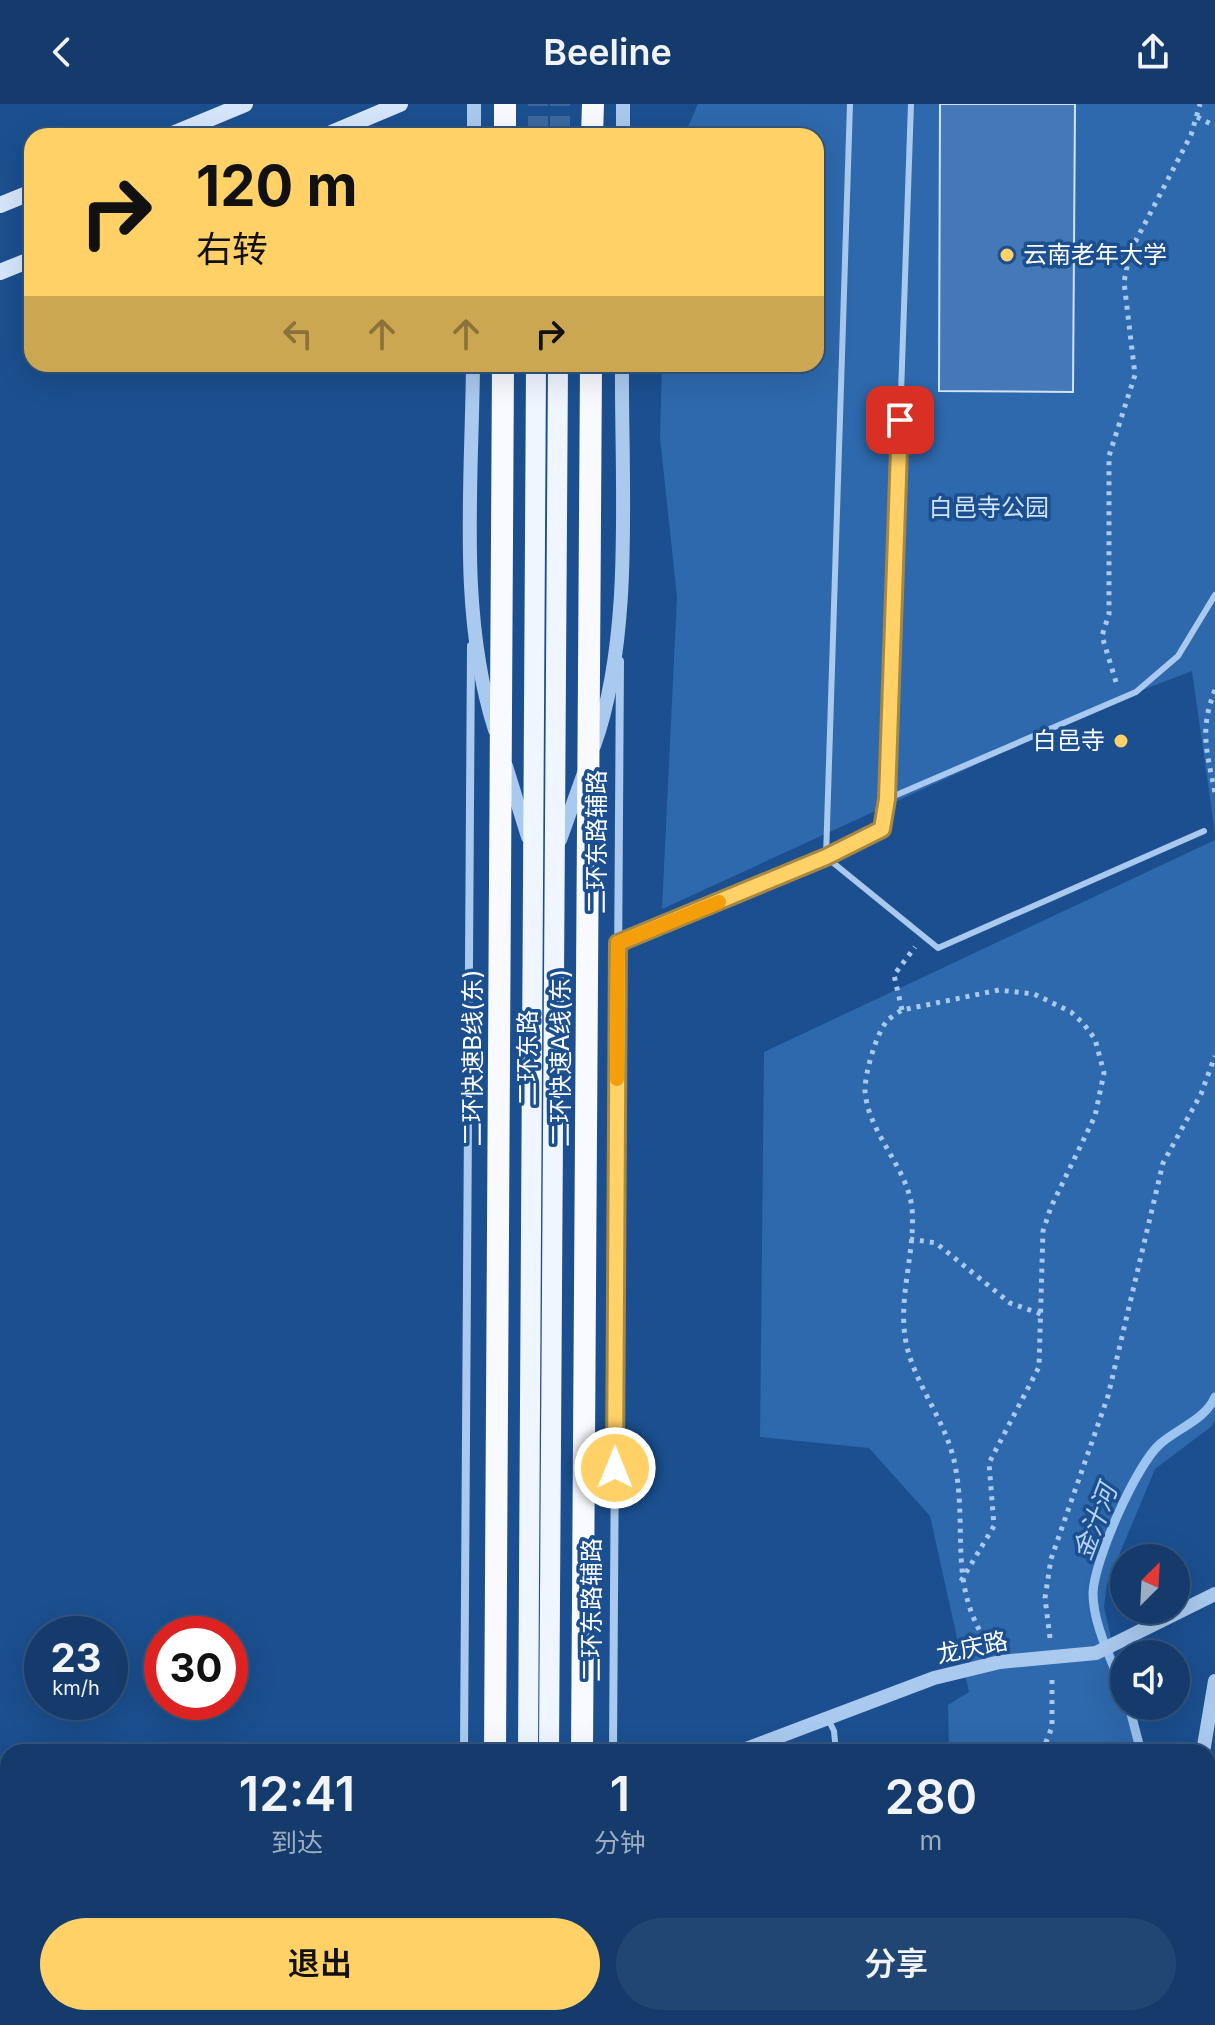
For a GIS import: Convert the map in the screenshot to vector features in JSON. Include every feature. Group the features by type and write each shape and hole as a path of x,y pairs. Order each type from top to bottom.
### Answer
{"highway":[{"path":"505,104 505,128"},
{"path":"592,128 593,104"},
{"name":"二环快速B线(东)","path":"495,1744 503,372"},
{"name":"二环快速A线(东)","path":"582,1744 591,372"}],"main road":[{"path":"187,128 245,104"},
{"path":"343,128 400,104"},
{"path":"0,205 24,195"},
{"path":"0,272 24,262"},
{"name":"二环东路","path":"528,1744 536,372"},
{"name":"二环东路","path":"549,1744 558,372"}],"street":[{"path":"474,104 474,128"},
{"path":"623,104 623,128"},
{"path":"464,1744 473,372"},
{"name":"二环东路辅路","path":"613,1744 622,372"},
{"path":"472,585 482,681 523,817 533,881"},
{"path":"555,880 562,834 608,694 617,646 620,589"},
{"name":"龙庆路","path":"761,1744 934,1678 1000,1662 1096,1653 1215,1594"},
{"path":"1204,1744 1215,1681"}],"lane":[{"path":"826,857 850,104"},
{"path":"618,943 826,857 882,829 887,799 911,104"},
{"path":"887,799 1136,692 1178,656 1215,595"},
{"path":"826,857 938,948 1204,831"},
{"path":"828,1719 834,1731 835,1744"}],"path":[{"path":"1121,699 1102,636 1109,614 1109,456 1135,375 1124,282 1130,252 1197,117 1200,104"},
{"path":"1197,117 1215,126"},
{"path":"1215,690 1205,715 1204,739 1215,793"},
{"path":"902,1010 894,975 924,936"},
{"path":"961,1581 994,1526 989,1463 1039,1367 1043,1231 1051,1207 1095,1116 1103,1089 1103,1064 1095,1039 1071,1012 1017,989 902,1010 887,1021 879,1037 865,1088 868,1108 908,1191 912,1208 904,1309 907,1347 956,1466 961,1581 969,1614 1000,1662"},
{"path":"1045,1744 1052,1727 1052,1657 1045,1598 1051,1559 1108,1396 1163,1163 1201,1094 1215,1056"},
{"path":"910,1239 936,1243 1010,1303 1041,1314"}],"green space":[{"name":"白邑寺公园","path":"698,104 1215,104 1215,833 1192,671 1119,699 662,909 677,597 660,438 662,372 824,372 824,128 688,128"},
{"path":"1215,840 1215,1419 1212,1426 1155,1469 1124,1544 1110,1544 1110,1577 1104,1607 1112,1640 1110,1720 1130,1720 1135,1744 949,1744 948,1705 969,1692 930,1516 869,1448 760,1437 764,1052"}],"building":[{"name":"云南老年大学","path":"940,104 1075,104 1073,392 939,391"}],"waterway":[{"name":"金汁河","path":"1110,1657 1100,1631 1093,1593 1108,1537 1150,1455 1167,1438 1205,1412 1215,1397"},
{"name":"金汁河","path":"1133,1720 1139,1744"}],"tunnel":[{"path":"538,104 538,128"},
{"path":"560,104 560,128"}],"slow traffic":[{"path":"617,1079 618,943 719,902"}],"place":[{"name":"云南老年大学","path":"1007,255"},
{"name":"白邑寺","path":"1121,741"}],"route":[{"path":"615,1468 618,943 826,857 882,829 887,799 900,420"}]}
